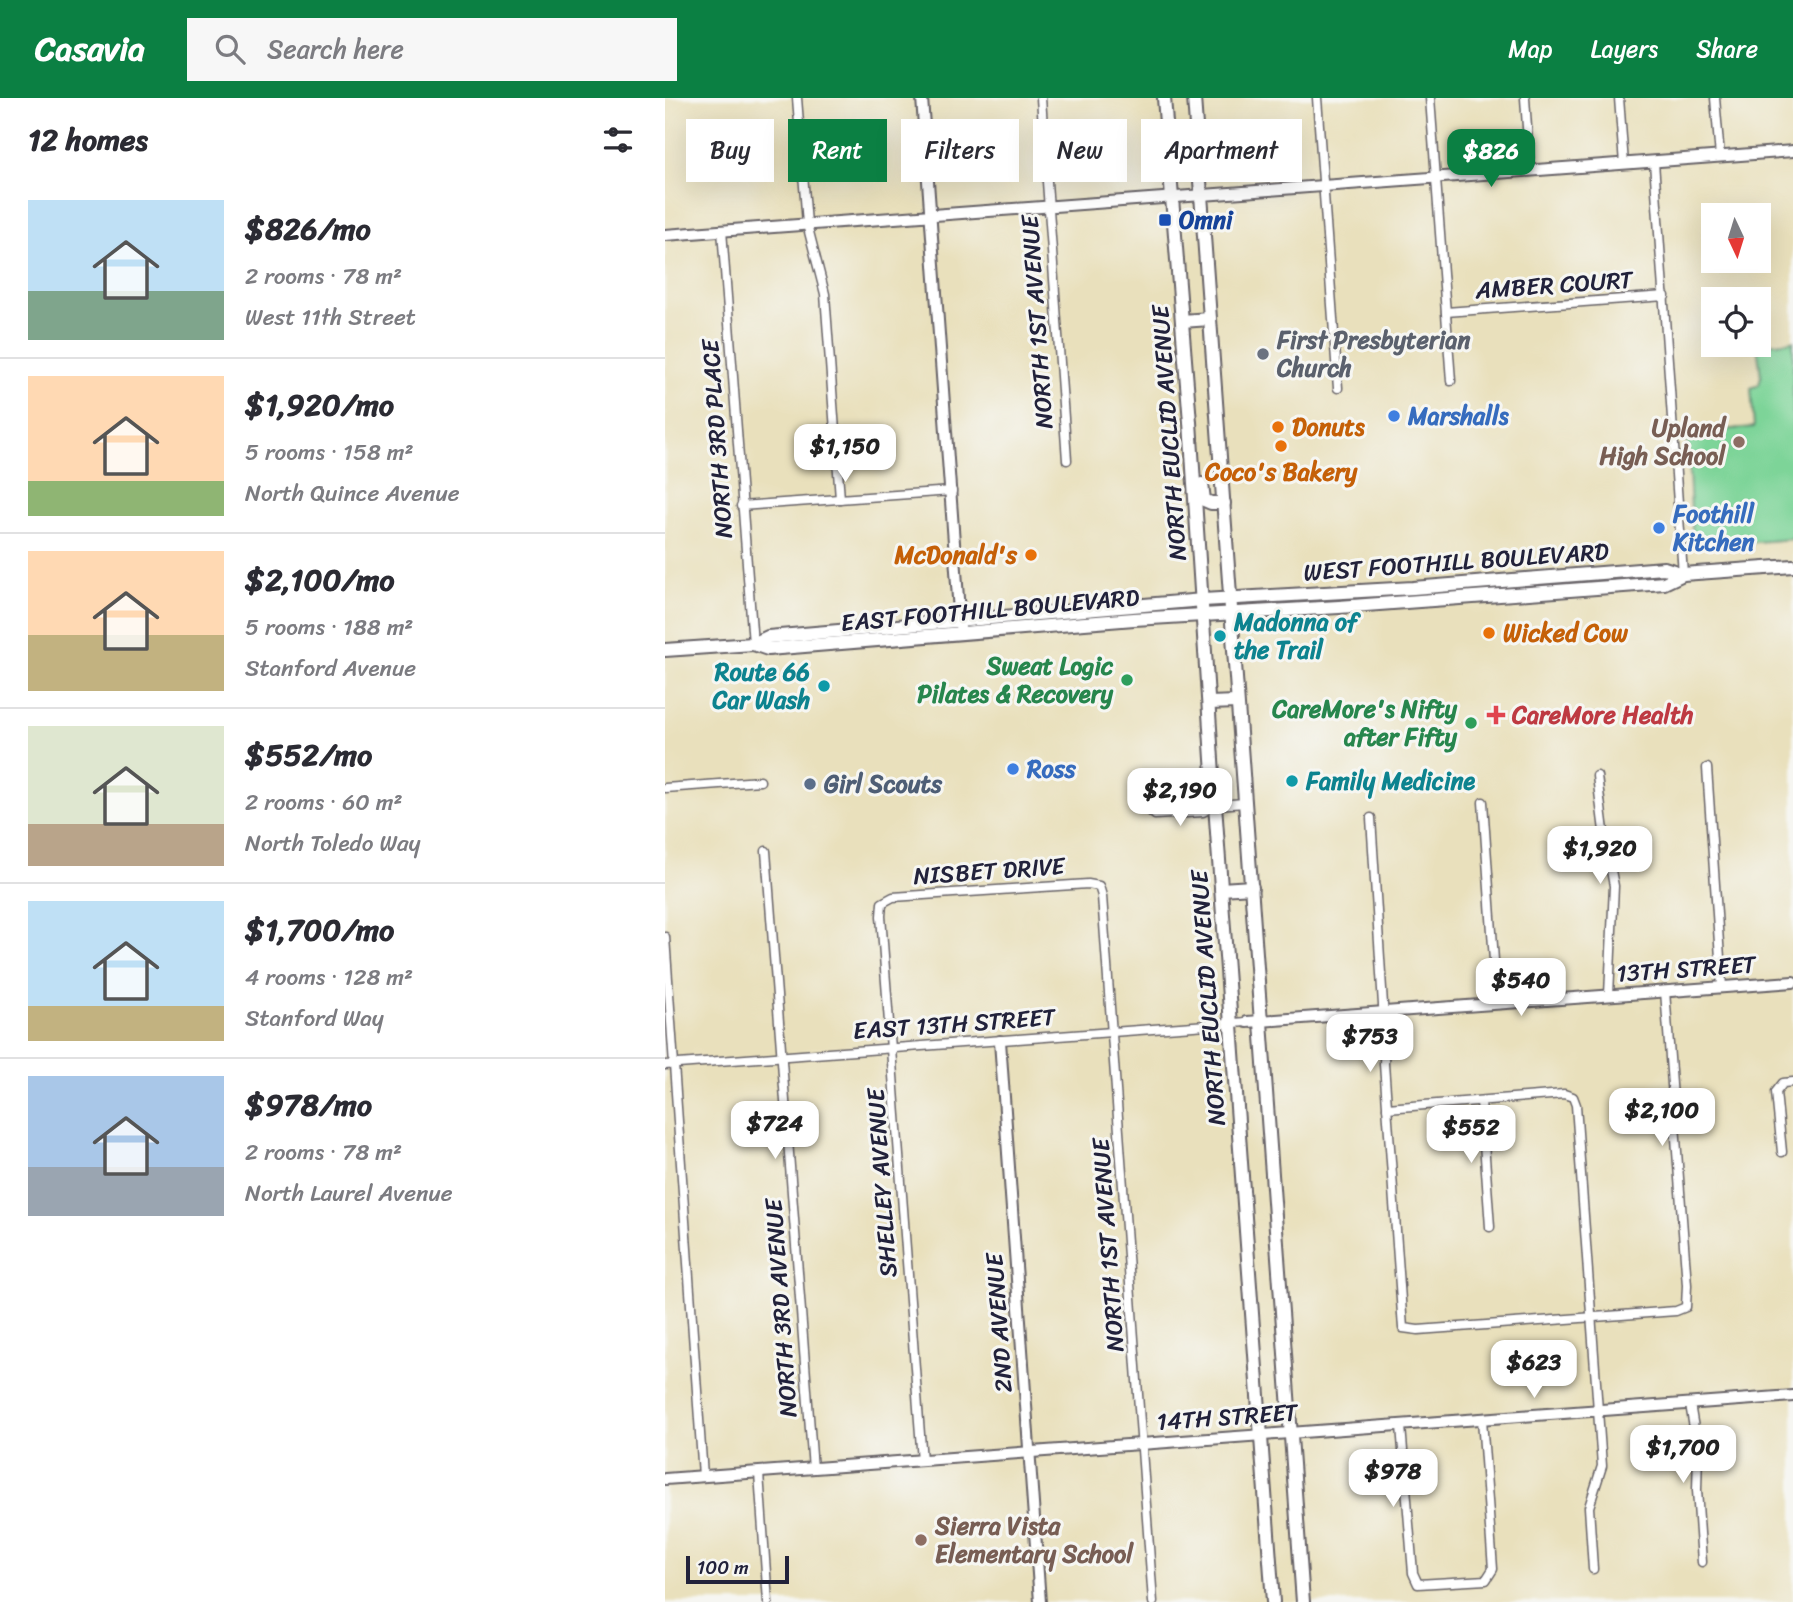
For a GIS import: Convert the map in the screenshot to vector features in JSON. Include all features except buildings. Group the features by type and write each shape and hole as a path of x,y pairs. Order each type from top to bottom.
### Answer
{"main road":[{"name":"NORTH EUCLID AVENUE","path":"1164,98 1203,600 1215,805 1273,1602"},
{"name":"NORTH EUCLID AVENUE","path":"1194,98 1303,1602"},
{"path":"1182,321 1210,319"},
{"path":"1190,422 1199,454 1204,500 1224,503"},
{"name":"WEST FOOTHILL BOULEVARD","path":"1231,614 1664,583 1683,575 1793,566"},
{"name":"WEST FOOTHILL BOULEVARD","path":"1230,600 1664,568 1683,575"},
{"path":"1411,602 1416,595 1464,590 1480,583"},
{"name":"EAST FOOTHILL BOULEVARD","path":"665,650 753,644 768,649 1203,600 1230,600"},
{"name":"EAST FOOTHILL BOULEVARD","path":"960,628 1231,614"},
{"path":"1209,703 1237,702"},
{"path":"1221,889 1252,887"}],"street":[{"path":"797,98 807,224 825,294 841,499"},
{"path":"922,98 960,628"},
{"name":"NORTH 1ST AVENUE","path":"1041,98 1067,460"},
{"path":"1317,98 1338,388"},
{"path":"1430,98 1451,381"},
{"path":"1525,98 1530,171"},
{"path":"1619,98 1625,164"},
{"path":"1715,98 1720,157"},
{"path":"665,235 1793,151"},
{"path":"1654,162 1683,575"},
{"name":"NORTH 3RD PLACE","path":"722,230 753,644"},
{"name":"AMBER COURT","path":"1446,312 1665,296"},
{"path":"741,506 951,491"},
{"path":"1707,768 1722,987"},
{"path":"1597,776 1614,886 1609,995"},
{"path":"665,788 760,781"},
{"path":"1483,802 1497,1004"},
{"path":"1215,805 1203,812 1179,814 1155,815 1149,810 1155,805 1179,803 1246,803"},
{"path":"1371,818 1387,1108 1403,1328 1418,1331 1676,1311 1686,1307 1688,1299 1665,991"},
{"name":"NORTH 3RD AVENUE","path":"766,851 813,1469"},
{"name":"NISBET DRIVE","path":"882,902 893,898 1088,884 1099,886"},
{"name":"NORTH 1ST AVENUE","path":"1099,886 1102,896 1153,1602"},
{"name":"SHELLEY AVENUE","path":"882,902 922,1461"},
{"path":"665,937 670,1065 703,1476"},
{"name":"13TH STREET","path":"1247,1022 1793,982"},
{"name":"EAST 13TH STREET","path":"670,1065 1247,1022"},
{"name":"2ND AVENUE","path":"1000,1041 1040,1602"},
{"path":"1782,1152 1776,1093 1783,1083 1793,1082"},
{"path":"1387,1108 1565,1094 1573,1097 1576,1105 1602,1466 1589,1507 1593,1569"},
{"path":"1481,1101 1490,1227"},
{"name":"14TH STREET","path":"665,1479 1793,1396"},
{"path":"1690,1404 1698,1452 1697,1490 1702,1562"},
{"path":"1401,1426 1413,1573 1418,1584 1486,1580 1493,1569 1482,1419"},
{"path":"759,1473 768,1602"}],"green space":[{"path":"1793,341 1793,539 1693,547 1687,433 1754,427 1751,388 1759,385 1761,376 1759,357 1771,357 1771,343"}],"place":[{"name":"Omni","path":"1165,220"},
{"name":"First Presbyterian Church","path":"1263,354"},
{"name":"Marshalls","path":"1394,416"},
{"name":"Donuts","path":"1278,427"},
{"name":"Upland High School","path":"1739,442"},
{"name":"Coco's Bakery","path":"1281,446"},
{"name":"Foothill Kitchen","path":"1659,528"},
{"name":"McDonald's","path":"1031,555"},
{"name":"Wicked Cow","path":"1489,633"},
{"name":"Madonna of the Trail","path":"1220,636"},
{"name":"Sweat Logic Pilates & Recovery","path":"1127,680"},
{"name":"Route 66 Car Wash","path":"824,686"},
{"name":"CareMore Health","path":"1496,715"},
{"name":"CareMore's Nifty after Fifty","path":"1471,723"},
{"name":"Ross","path":"1013,769"},
{"name":"Family Medicine","path":"1292,781"},
{"name":"Girl Scouts","path":"810,784"},
{"name":"Sierra Vista Elementary School","path":"921,1540"}]}
